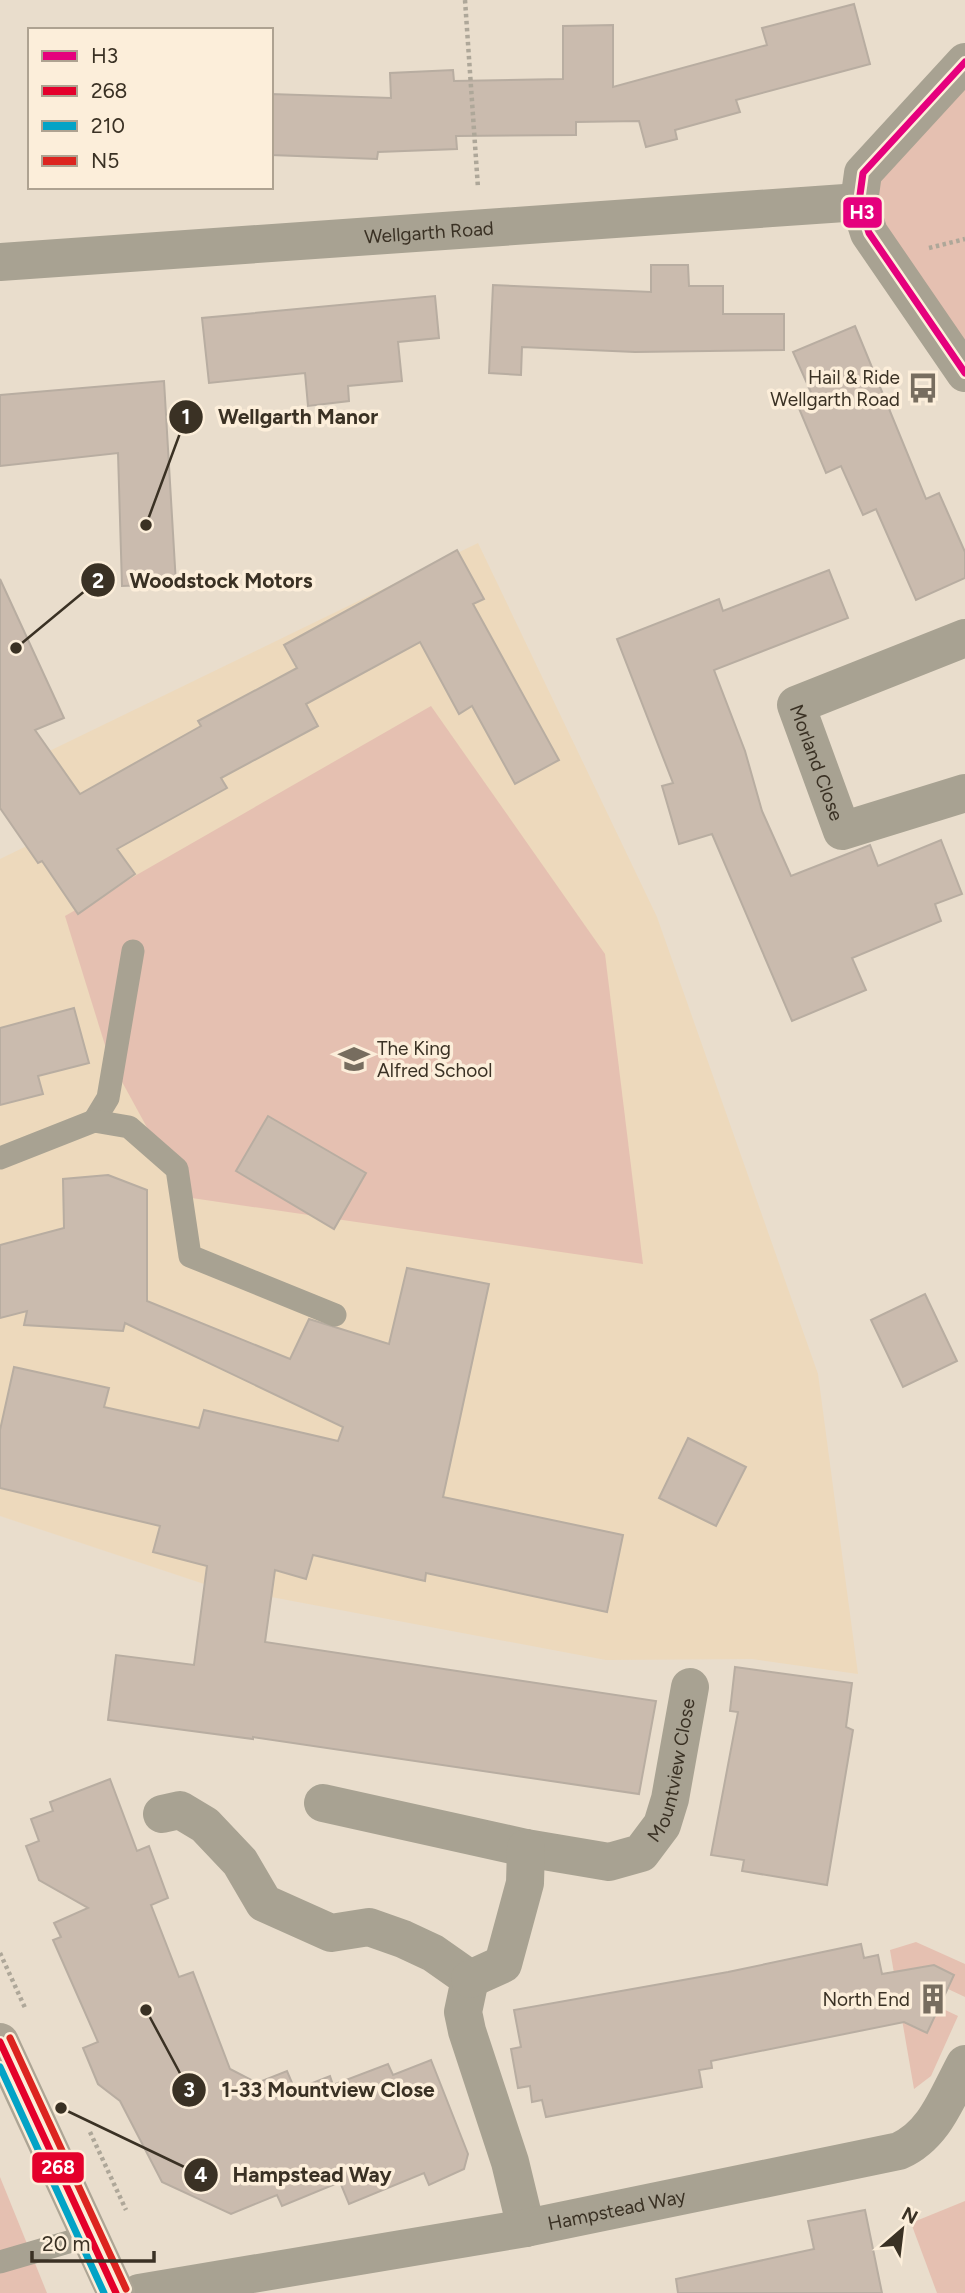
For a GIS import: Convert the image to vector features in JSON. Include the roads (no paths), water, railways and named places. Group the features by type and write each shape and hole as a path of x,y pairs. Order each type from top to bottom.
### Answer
{"main road":[{"path":"0,2042 116,2293"}],"street":[{"path":"965,62 863,173 859,202 869,233 965,373"},
{"name":"Wellgarth Road","path":"0,262 859,202"},
{"name":"Morland Close","path":"965,638 796,705 842,831 965,793"},
{"name":"Mountview Close","path":"323,1803 526,1848 609,1862 641,1853 662,1825 670,1799 690,1687"},
{"path":"162,1814 180,1810 205,1825 240,1862 264,1903 331,1933 369,1927 403,1939 433,1953 470,1979"},
{"path":"470,1979 503,1964 525,1883 526,1848"},
{"path":"470,1979 463,2012 467,2031 510,2162 526,2228"},
{"name":"Hampstead Way","path":"139,2293 526,2228 899,2151 916,2143 931,2127 965,2064"}],"lane":[{"path":"94,1121 108,1098 133,951"},
{"path":"0,1157 94,1121 129,1127 177,1169 190,1255 335,1315"},
{"path":"0,2262 89,2236"}],"place":[{"name":"Hail & Ride Wellgarth Road","path":"923,388"},
{"name":"Wellgarth Manor","path":"146,525"},
{"name":"Woodstock Motors","path":"16,648"},
{"name":"The King Alfred School","path":"354,1059"},
{"name":"North End","path":"933,1999"},
{"name":"1-33 Mountview Close","path":"146,2010"},
{"name":"Hampstead Way","path":"61,2108"}]}
